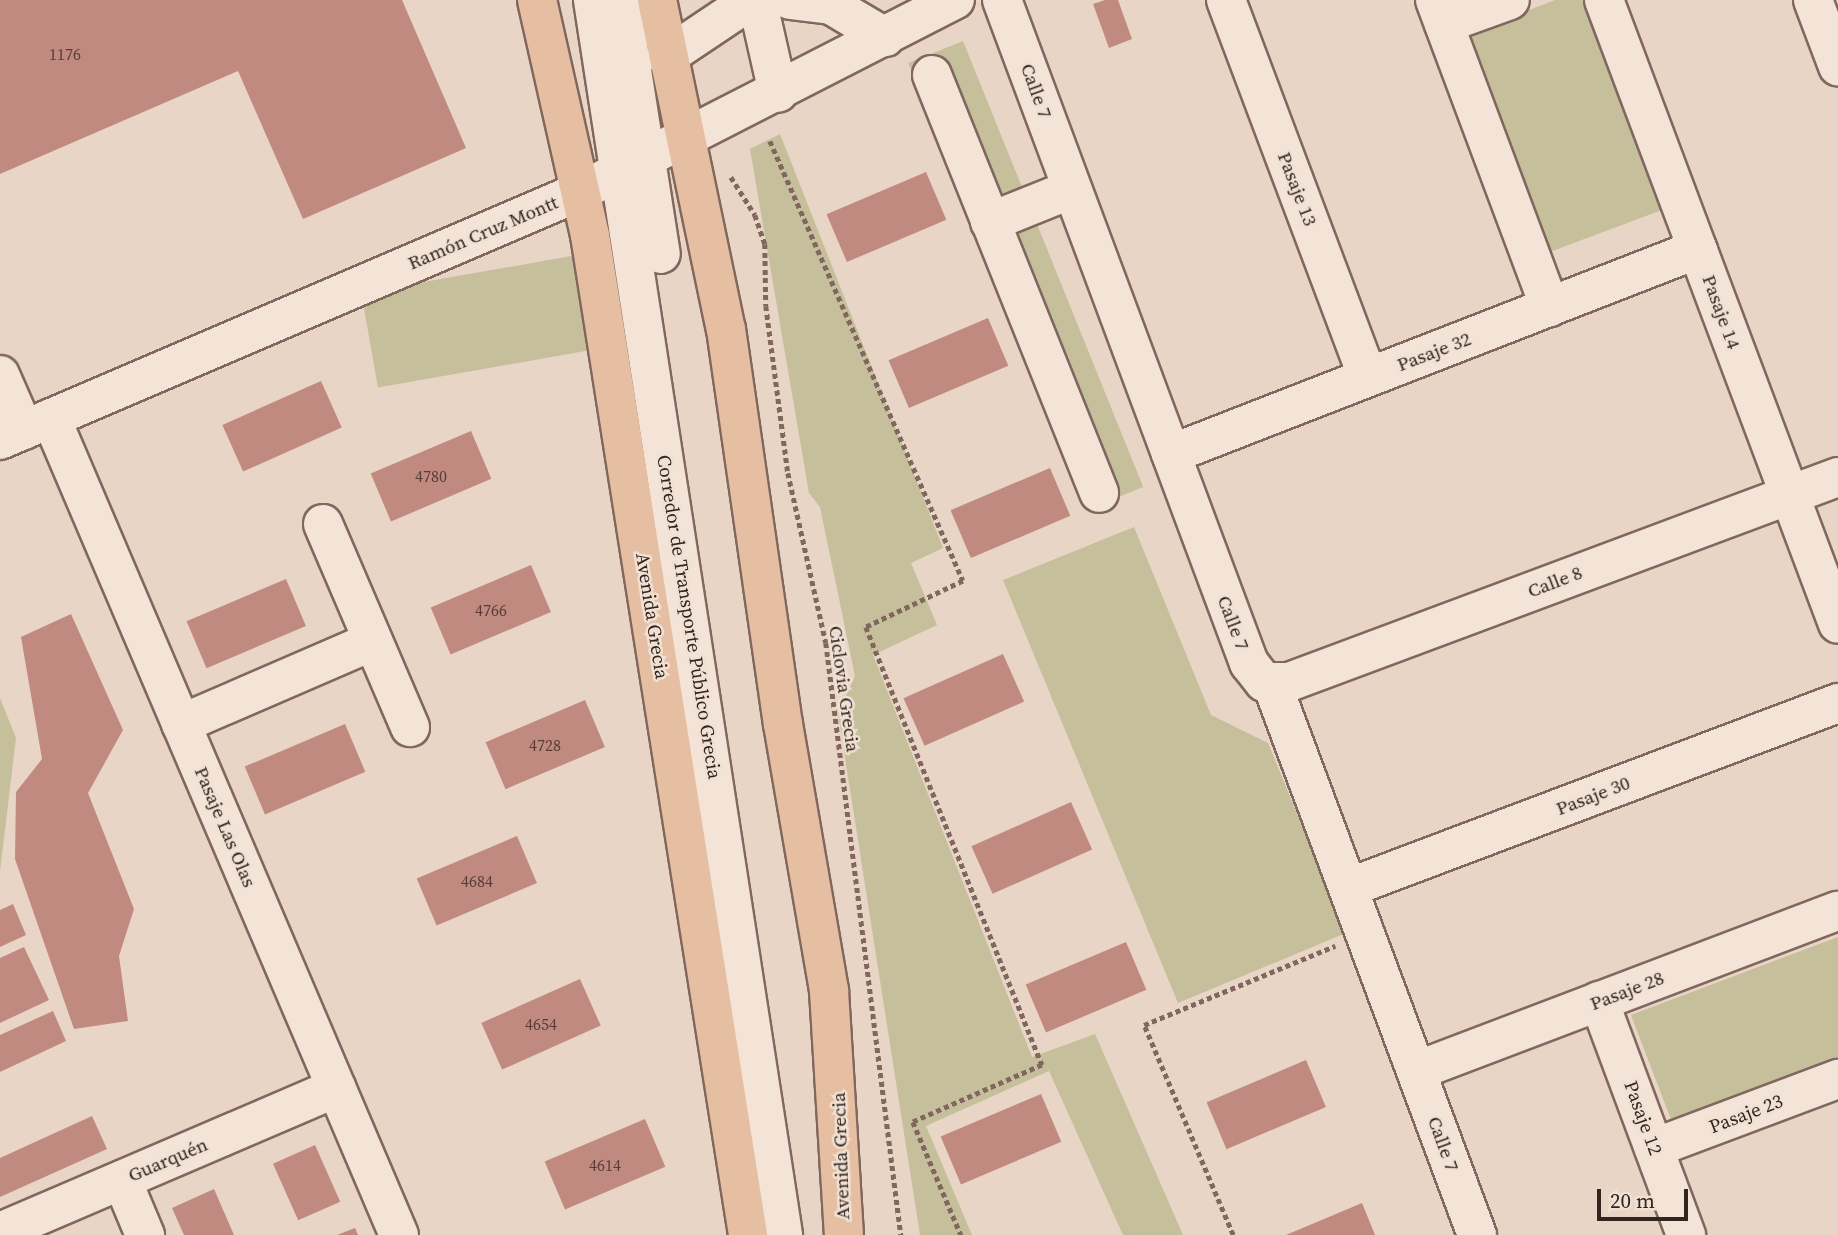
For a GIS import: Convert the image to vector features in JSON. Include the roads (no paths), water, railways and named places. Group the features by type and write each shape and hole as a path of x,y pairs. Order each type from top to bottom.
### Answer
{"main road":[{"name":"Avenida Grecia","path":"537,0 581,191 650,600 748,1235"},
{"name":"Avenida Grecia","path":"657,0 666,57 726,329 783,724 829,991 844,1235"}],"street":[{"name":"Corredor de Transporte Público Grecia","path":"593,0 633,167 807,1235"},
{"name":"Corredor de Transporte Público Grecia","path":"621,0 633,167 783,1235"},
{"name":"Ramón Cruz Montt","path":"25,429 581,191 778,93 955,0"},
{"name":"Calle 7","path":"1002,0 1248,663 1257,677 1272,684 1477,1235"},
{"name":"Pasaje 13","path":"1226,0 1368,377"},
{"path":"1510,0 1440,12 1550,307"},
{"name":"Pasaje 14","path":"1604,0 1838,624"},
{"path":"1813,0 1838,66"},
{"path":"666,57 767,1 831,5 885,37"},
{"path":"767,1 778,93"},
{"path":"932,75 1099,494"},
{"path":"990,222 1072,189"},
{"name":"Pasaje 32","path":"1171,454 1698,249"},
{"name":"Pasaje Las Olas","path":"0,375 25,429 181,724 399,1235"},
{"name":"Calle 8","path":"1272,684 1302,677 1838,477"},
{"path":"323,524 410,727"},
{"path":"181,724 373,641"},
{"name":"Pasaje 30","path":"1348,888 1838,703"},
{"name":"Pasaje 28","path":"1416,1071 1838,911"},
{"name":"Pasaje 12","path":"1599,1001 1686,1235"},
{"name":"Pasaje 23","path":"1654,1149 1838,1079"},
{"name":"Guarquén","path":"0,1232 336,1088"},
{"path":"122,1180 145,1235"}]}
